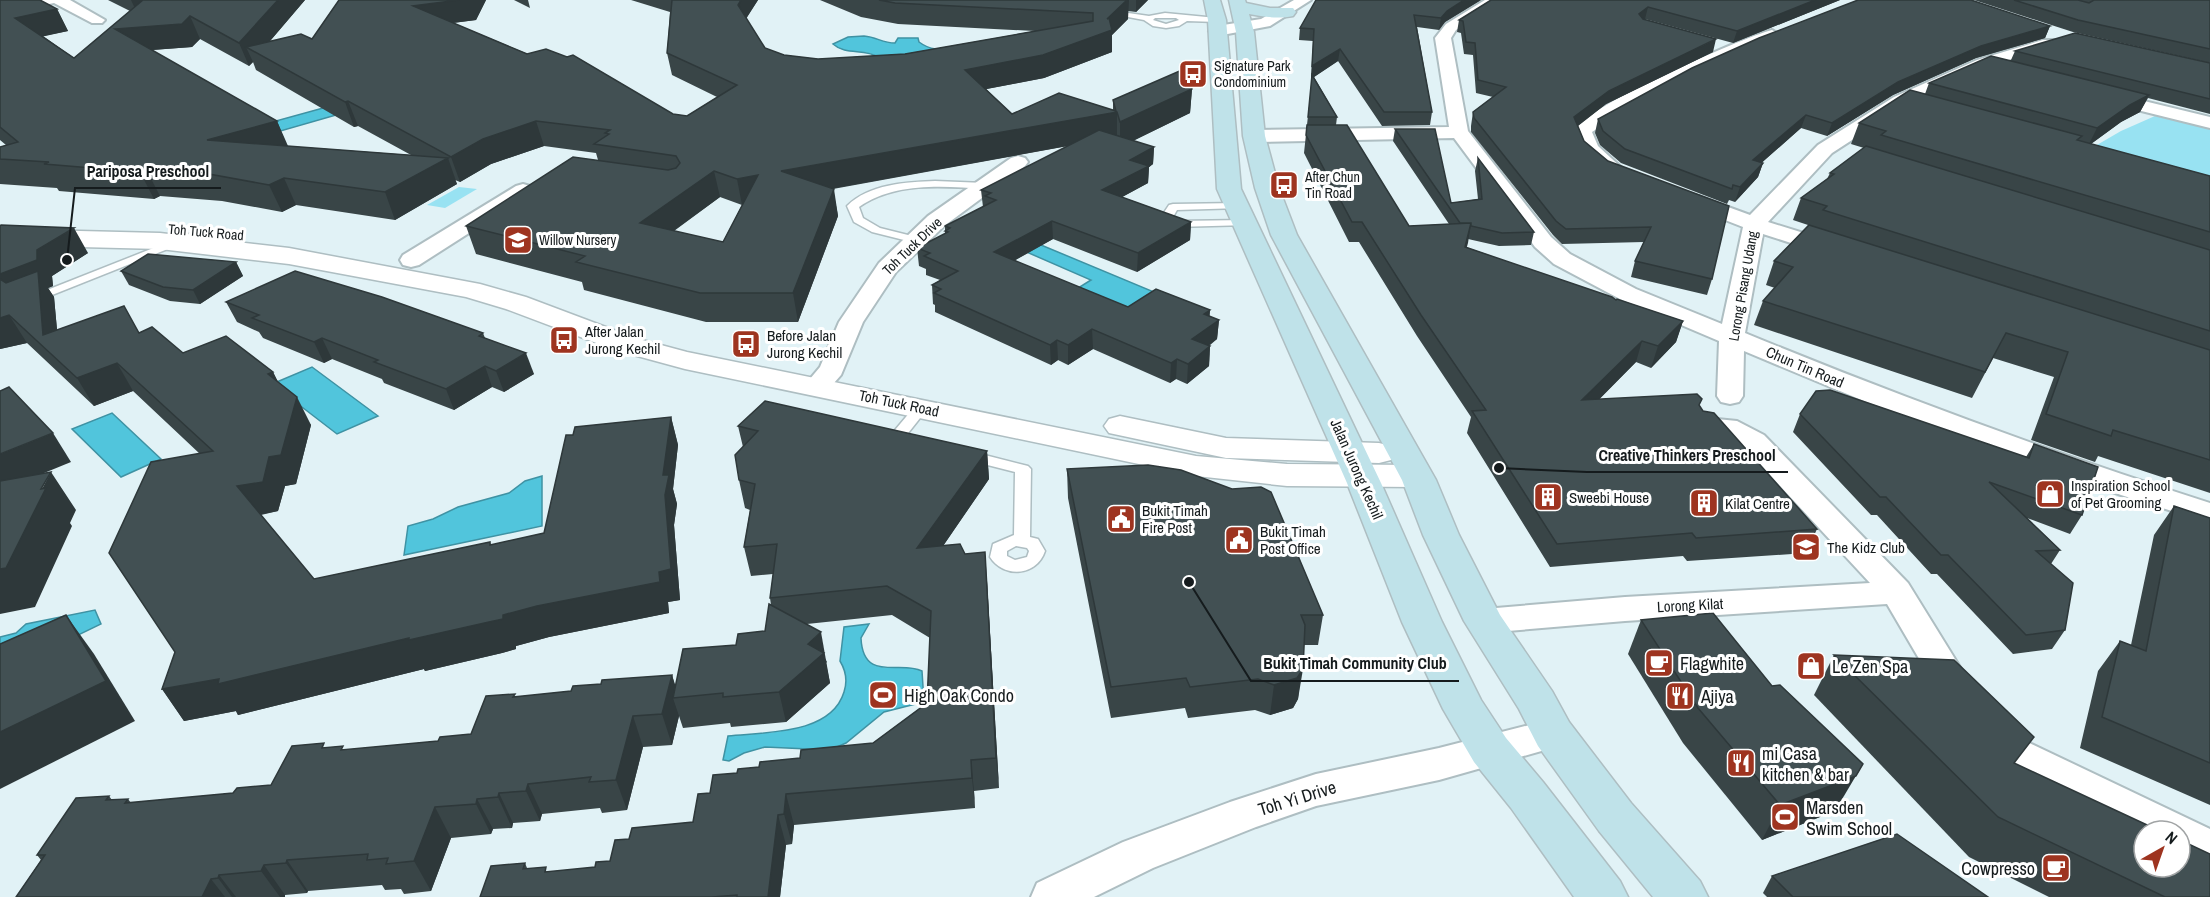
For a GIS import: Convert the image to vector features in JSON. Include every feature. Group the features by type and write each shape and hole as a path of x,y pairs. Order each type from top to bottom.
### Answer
{"main road":[{"name":"Jalan Jurong Kechil","path":"1212,0 1217,26 1229,189 1356,464 1427,632 1464,709 1490,750 1527,795 1603,897"},
{"path":"1237,4 1270,13 1287,12"},
{"path":"1237,4 1244,28 1254,136 1267,188 1284,236 1410,465 1441,535 1484,621 1537,702 1553,734 1615,817 1683,897"}],"street":[{"path":"0,10 49,0"},
{"path":"58,0 97,20"},
{"path":"1217,26 1244,28 1265,22 1287,12 1304,0"},
{"name":"Chun Tin Road","path":"1495,0 1451,27 1443,39 1460,132 1543,242 1562,259 1628,294 1873,395 2132,488 2210,513"},
{"path":"1634,178 1613,169 1589,149 1582,130 1613,109 1732,50 1786,30"},
{"name":"Lorong Pisang Udang","path":"1730,396 1732,337 1754,224 1834,152 1900,101 1983,63 2061,37 2044,30"},
{"path":"1707,44 1732,50"},
{"path":"1983,63 2011,71"},
{"path":"2095,94 2210,123"},
{"path":"1900,101 1928,109"},
{"path":"1254,136 1460,132"},
{"name":"Toh Tuck Drive","path":"824,377 850,322 887,268 936,221 1018,162"},
{"path":"402,267 543,177"},
{"path":"1677,194 1754,224 1860,259"},
{"name":"Toh Tuck Road","path":"3,229 182,236 289,256 402,267 516,303 625,344 685,360 824,377 1226,448 1356,464 1410,465"},
{"name":"Toh Tuck Road","path":"824,377 921,408 1196,465 1287,475 1356,464"},
{"path":"1707,426 1727,428 1754,441 1896,591 1978,724 2006,749 2149,819"},
{"name":"Lorong Kilat","path":"1484,621 1625,609 1867,595 1896,591"},
{"name":"Toh Yi Drive","path":"1052,897 1138,855 1244,814 1316,790 1439,764 1553,734"},
{"path":"2192,840 2210,848"}],"lane":[{"path":"1131,15 1149,18 1148,20 1153,24 1166,26 1183,22 1182,18 1217,26"},
{"path":"916,240 876,230 858,220 854,206 861,199 878,193 914,186 946,183 985,186"},
{"path":"1173,207 1241,215 1175,224 1168,221 1167,217 1173,207"},
{"path":"22,303 182,236"},
{"path":"921,408 895,439 922,445"},
{"path":"955,453 1023,469 1022,540"}],"shaded area":[{"path":"864,36 895,43 898,38 918,38 919,42 933,48 958,50 878,57 873,54 844,50 833,44 848,37"},
{"path":"423,90 277,132 265,124 363,97"},
{"path":"2155,116 2210,129 2210,181 2090,149 2121,131"},
{"path":"459,187 477,189 445,208 427,205"},
{"path":"1029,240 1166,297 1129,318 1070,293 1091,280 1015,247"},
{"path":"312,367 378,416 337,434 272,384"},
{"path":"112,413 161,459 121,477 72,429"},
{"path":"542,476 542,526 404,555 408,526 433,519 458,507 509,493 525,481"},
{"path":"95,610 101,624 0,673 0,637 16,633 26,624"},
{"name":"High Oak Condo","path":"869,624 861,638 863,652 868,661 884,667 913,668 922,671 924,702 884,712 846,743 830,750 765,747 744,753 729,761 723,760 728,736 795,729 826,716 837,706 846,684 845,672 840,661 844,627"}],"building":[{"path":"0,0 40,0 57,9 15,18 74,58 143,0 278,0 239,43 190,16 182,24 115,29 277,121 207,140 448,158 385,192 284,178 269,185 209,174 146,169 140,172 0,159 0,147 18,142 0,127"},
{"path":"339,0 459,0 413,6 527,54 546,49 567,57 573,55 673,114 687,116 737,85 667,53 672,0 741,0 738,5 765,48 784,55 818,59 905,54 1093,21 1093,13 895,3 879,0 1127,0 1107,19 1109,18 1112,30 1043,55 965,70 1012,114 1059,93 1116,111 1113,100 1182,70 1192,89 1120,122 1117,112 781,171 834,189 793,293 700,293 576,262 585,256 466,226 573,157 668,170 676,168 680,163 676,156 594,144 609,134 605,133 610,130 536,121 483,139 451,157 246,47 301,34 312,39","holes":["714,171 737,179 758,175 723,242 640,223"]},
{"path":"1316,0 1464,0 1447,11 1441,18 1414,15 1432,112 1384,112 1340,49 1312,66 1314,29 1300,28"},
{"path":"1491,0 1815,0 1737,31 1648,7 1639,14 1643,19 1716,39 1609,91 1574,117 1584,141 1608,161 1729,206 1712,279 1635,261 1651,227 1566,229 1556,221 1474,118 1473,112 1506,87 1478,80 1475,43 1466,42 1463,21 1459,20"},
{"path":"1858,0 1971,0 2050,26 1981,46 1898,82 1832,123 1806,115 1753,160 1763,163 1740,187 1733,185 1732,189 1625,149 1603,131 1598,119 1692,68 1759,38"},
{"path":"2014,0 2078,0 2089,3 2094,0 2210,0 2210,49 2078,20"},
{"path":"2075,33 2210,63 2210,99 2015,51"},
{"path":"1991,56 2149,95 2097,128 1929,83"},
{"path":"1312,75 1337,117 1308,117"},
{"path":"1910,90 2082,136 2077,140 2210,176 2210,232 1881,135 1886,131 1859,123"},
{"path":"1307,125 1347,125 1409,226 1471,223 1465,247 1683,321 1658,346 1642,341 1582,400 1697,394 1702,399 1699,405 1703,411 1714,413 1817,529 1696,538 1692,533 1557,544 1472,411 1486,410 1421,315 1362,222 1352,222 1306,135"},
{"path":"1395,129 1435,129 1451,203 1482,199 1478,158 1534,232 1502,233 1471,226 1471,223 1460,223"},
{"path":"1099,130 1154,147 1130,160 1149,166 1102,190 1191,222 1138,253 1052,221 994,252 1128,307 1156,289 1210,310 1204,314 1219,320 1192,339 1210,346 1188,364 1177,359 1171,363 1092,329 1068,345 1057,340 1050,345 934,293 941,289 932,285 958,271 924,256 930,253 917,248 948,232 945,231 950,228 945,226 996,200 985,196 991,193 981,190"},
{"path":"1866,146 2210,250 2210,331 1823,210 1827,206 1801,198 1834,174 1830,173"},
{"path":"1,225 74,228 37,250 37,260 0,274"},
{"path":"1809,225 2210,350 2210,460 2113,430 2111,436 2046,414 2068,352 2006,333 1985,372 1763,301 1793,267 1774,261"},
{"path":"148,254 236,262 193,290 163,287 121,271"},
{"path":"38,271 43,335 124,306 139,333 152,327 183,353 226,336 273,372 268,374 297,397 281,455 269,457 263,482 237,486 314,579 544,533 566,435 573,435 575,427 671,417 663,475 669,475 665,495 671,569 659,572 660,582 537,606 503,615 503,619 409,640 409,638 218,684 219,679 162,689 175,652 109,553 151,462 213,451 117,363 77,378 9,315 0,318 0,279 6,283"},
{"path":"295,271 382,297 483,333 479,336 526,353 496,371 485,366 446,389 374,362 378,360 322,338 314,342 252,318 259,315 226,302"},
{"path":"9,387 53,433 0,454 0,391"},
{"path":"1830,390 2029,458 2034,444 2098,467 2082,515 1989,482 2060,550 2036,551 2073,583 2065,630 2026,635 1948,555 1941,555 1886,497 1880,497 1800,414 1816,391"},
{"path":"765,401 987,451 917,548 960,544 965,554 985,552 996,758 971,760 972,778 786,794 784,814 778,815 768,897 737,897 737,895 712,897 480,897 491,866 525,863 523,869 546,867 545,872 595,867 596,862 610,861 615,840 629,839 632,828 693,822 698,794 710,793 713,775 737,773 738,769 759,767 760,762 800,758 801,750 873,743 927,703 931,611 887,586 770,598 777,544 744,547 755,484 739,480 735,455 758,431 738,426"},
{"path":"1148,465 1181,470 1232,489 1261,487 1271,492 1323,615 1301,615 1305,625 1303,669 1297,678 1274,685 1258,679 1190,687 1186,678 1111,687 1067,469"},
{"path":"51,472 41,489 46,488 6,568 0,569 0,481"},
{"path":"2174,506 2210,518 2210,763 2102,717 2120,641 2146,651"},
{"path":"769,604 821,632 808,644 824,653 779,692 723,697 723,693 673,698 683,649 736,645 738,634 765,631"},
{"path":"1713,613 1772,686 1780,685 1863,764 1856,776 1780,805 1698,708 1641,620"},
{"path":"66,615 106,681 0,732 0,644"},
{"path":"1834,655 1954,660 2034,737 2014,763 2134,819 2132,819 2132,879 2192,879 2192,846 2210,854 2210,897 2165,897 1998,817"},
{"path":"672,675 662,714 633,716 616,780 589,782 591,777 528,784 526,791 499,793 498,797 477,799 476,804 435,807 414,861 386,864 388,858 367,860 368,854 287,860 286,863 264,865 261,871 219,875 218,878 211,879 202,897 16,897 45,855 37,855 76,798 109,796 106,800 128,799 125,803 233,793 237,788 271,785 292,746 324,743 322,748 343,746 341,750 438,741 440,737 471,734 486,696 515,694 513,697 571,691 573,686 601,684 602,680"},
{"path":"1897,834 1988,897 1793,897 1772,876"}],"place":[{"name":"Signature Park Condominium","path":"1193,74"},
{"name":"After Chun Tin Road","path":"1284,185"},
{"name":"Willow Nursery","path":"518,240"},
{"name":"Pariposa Preschool","path":"67,260"},
{"name":"After Jalan Jurong Kechil","path":"564,340"},
{"name":"Before Jalan Jurong Kechil","path":"746,344"},
{"name":"Creative Thinkers Preschool","path":"1499,468"},
{"name":"Inspiration School of Pet Grooming","path":"2050,494"},
{"name":"Sweebi House","path":"1548,497"},
{"name":"Kilat Centre","path":"1704,503"},
{"name":"Bukit Timah Fire Post","path":"1121,519"},
{"name":"Bukit Timah Post Office","path":"1239,540"},
{"name":"The Kidz Club","path":"1806,547"},
{"name":"Bukit Timah Community Club","path":"1189,582"},
{"name":"Flagwhite","path":"1659,663"},
{"name":"Le Zen Spa","path":"1811,666"},
{"name":"High Oak Condo","path":"883,695"},
{"name":"Ajiya","path":"1680,696"},
{"name":"mi Casa kitchen & bar","path":"1741,763"},
{"name":"Marsden Swim School","path":"1785,817"},
{"name":"Cowpresso","path":"2056,868"}]}
